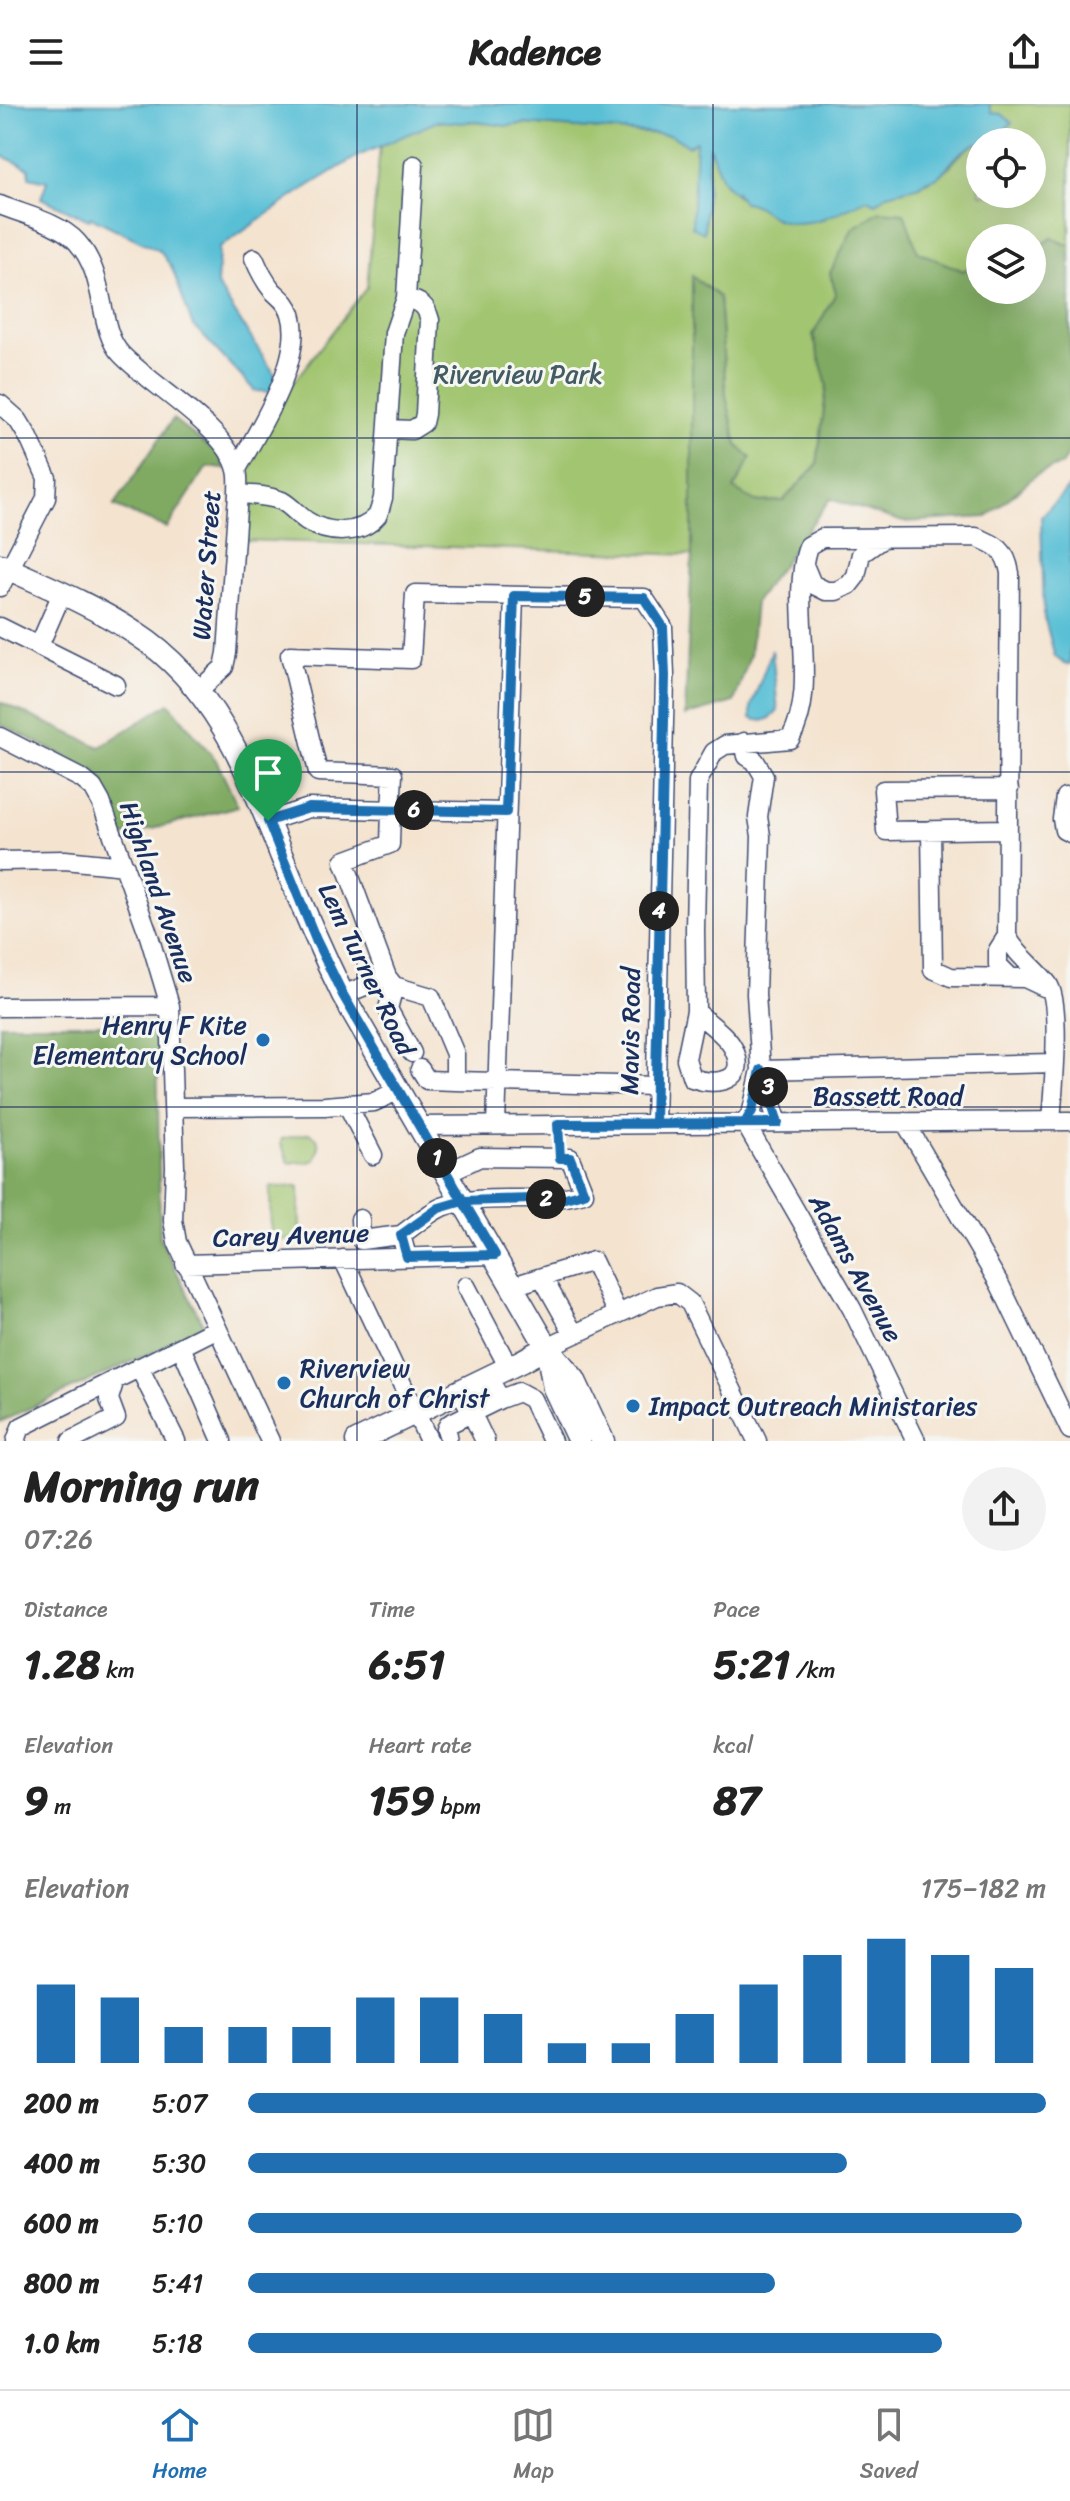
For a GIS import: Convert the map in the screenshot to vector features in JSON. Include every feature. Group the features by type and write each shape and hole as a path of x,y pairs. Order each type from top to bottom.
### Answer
{"main road":[{"name":"Lem Turner Road","path":"3,574 62,593 137,633 170,660 199,690 223,724 240,754 316,940 343,995 547,1347 574,1379 603,1441"},
{"name":"Lem Turner Road","path":"547,1347 554,1388 577,1440"},
{"path":"357,1441 547,1347"}],"street":[{"path":"238,494 267,496 285,502 306,521 323,530 347,531 365,525 378,514 383,498 394,333 406,298 414,165"},
{"name":"Water Street","path":"0,205 62,229 76,240 94,267 109,330 119,353 215,434 237,469 227,653 224,667 199,690"},
{"path":"237,469 280,390 293,330 288,305 263,277 254,258"},
{"path":"388,429 412,430 423,423 425,414 430,320 427,309 420,301 406,298"},
{"path":"0,404 18,420 47,478 46,498 3,574"},
{"path":"803,563 812,584 826,591 836,591 849,585 856,576 861,554 885,537"},
{"path":"696,1011 698,781 714,752 725,745 781,741 790,739 795,730 804,698 799,601 808,546 822,538 976,537 997,545 1007,556 1010,600 1007,936 1014,950 1049,985 1056,1006 1054,1063 1061,1121"},
{"path":"39,646 62,593"},
{"path":"496,1125 498,1081 506,812 514,596 415,594 411,659 290,655 318,772 393,775 390,844 344,861 390,982 388,1009 427,1080 498,1081 655,1086"},
{"name":"Mavis Road","path":"514,596 644,598 663,627 665,676 655,1124"},
{"path":"0,627 116,685"},
{"name":"Highland Avenue","path":"0,737 82,779 93,788 125,866 170,1006 173,1220 177,1242 270,1441"},
{"path":"744,742 747,756 755,761 764,776 758,817 761,836 756,994 761,1070 778,1123"},
{"path":"1007,829 886,831 883,790 1009,789"},
{"path":"1065,797 1062,819 1064,830 1070,833"},
{"path":"268,821 309,808 506,812"},
{"path":"931,830 933,969 951,977 1011,978 1034,982 1052,995"},
{"path":"0,861 65,860 125,866"},
{"path":"1007,936 998,950 998,965 1011,978"},
{"path":"343,995 390,982 431,997 455,1054 455,1081"},
{"path":"0,1007 170,1006"},
{"path":"761,1070 1054,1063"},
{"path":"745,1123 752,1111 761,1070"},
{"path":"173,1107 347,1104 374,1102 397,1091"},
{"path":"347,1104 373,1155"},
{"name":"Bassett Road","path":"418,1126 1061,1121"},
{"path":"905,1122 1000,1285 1070,1430"},
{"name":"Adams Avenue","path":"745,1123 852,1309 916,1441"},
{"path":"558,1124 560,1158"},
{"path":"360,1219 361,1240 401,1235 439,1208 463,1201 549,1199 584,1193 570,1158 480,1157 446,1173"},
{"path":"401,1235 407,1257"},
{"name":"Carey Avenue","path":"185,1264 495,1255"},
{"path":"343,1259 429,1441"},
{"path":"513,1286 593,1261 618,1314"},
{"path":"542,1277 574,1334"},
{"path":"466,1286 482,1381 473,1413 485,1441"},
{"path":"547,1347 667,1293 684,1297 690,1303 757,1441"},
{"path":"529,1313 555,1300"},
{"path":"16,1441 21,1427 216,1329"},
{"path":"181,1347 222,1441"},
{"path":"139,1367 176,1441"},
{"path":"71,1441 116,1418 109,1399 115,1379"},
{"path":"482,1381 500,1399"},
{"path":"448,1435 446,1429 449,1424 519,1392 532,1399 552,1441"}],"green space":[{"name":"Riverview Park","path":"989,104 1070,104 1070,246 1052,238 1046,242 1046,224 966,224 966,270 918,252 836,293 813,335 827,385 817,465 783,501 755,502 733,489 737,445 726,396 719,297 692,277 692,555 241,540 247,442 367,287 380,146 426,124 440,121 671,135 688,146 697,140 692,227 704,232 709,147 727,186 743,202 753,203 778,220 818,221 867,198 920,186 944,172 966,150 966,208 1046,208 1046,128 993,128"},
{"path":"880,211 904,213 918,252 966,270 966,304 1046,304 1046,242 1052,238 1070,246 1070,451 1061,465 1037,474 987,517 903,522 830,499 755,602 750,655 734,702 685,716 692,555 692,276 719,297 726,396 737,445 751,458 734,489 755,502 783,501 817,465 827,385 813,335 836,293 830,273 853,228"},
{"path":"173,419 219,455 225,469 207,467 167,528 114,506"},
{"path":"0,702 100,747 169,703 216,760 238,806 122,837 96,772 0,724"},
{"path":"0,1024 157,1024 160,1238 205,1328 0,1422"},
{"path":"309,1133 317,1138 319,1147 315,1160 289,1163 281,1139"},
{"path":"299,1186 300,1239 271,1240 270,1187"}],"water":[{"path":"0,104 989,104 992,113 1002,114 1012,123 1006,128 966,128 966,150 938,177 920,186 887,194 876,203 867,199 824,218 800,223 777,219 757,206 743,202 722,179 709,147 704,233 692,227 696,141 689,146 671,135 438,121 358,156 219,248 217,285 277,378 272,392 255,391 192,324 172,268 160,251 91,217 89,220 41,198 47,181 29,177 29,168 0,155"},
{"path":"1070,486 1070,664 1065,664 1055,657 1044,616 1041,517"},
{"path":"772,650 778,711 762,721 751,718 751,707"}],"place":[{"name":"Henry F Kite Elementary School","path":"263,1040"},
{"name":"Riverview Church of Christ","path":"284,1383"},
{"name":"Impact Outreach Ministaries","path":"633,1406"}],"route":[{"path":"268,821 309,808 506,812 514,596 644,598 663,627 665,676 655,1124 745,1123 752,1111 761,1070 778,1123 655,1124 558,1124 560,1158 570,1158 584,1193 565,1198 463,1201 495,1255 407,1257 401,1235 439,1208 463,1201 343,995 316,940 268,821"}]}
